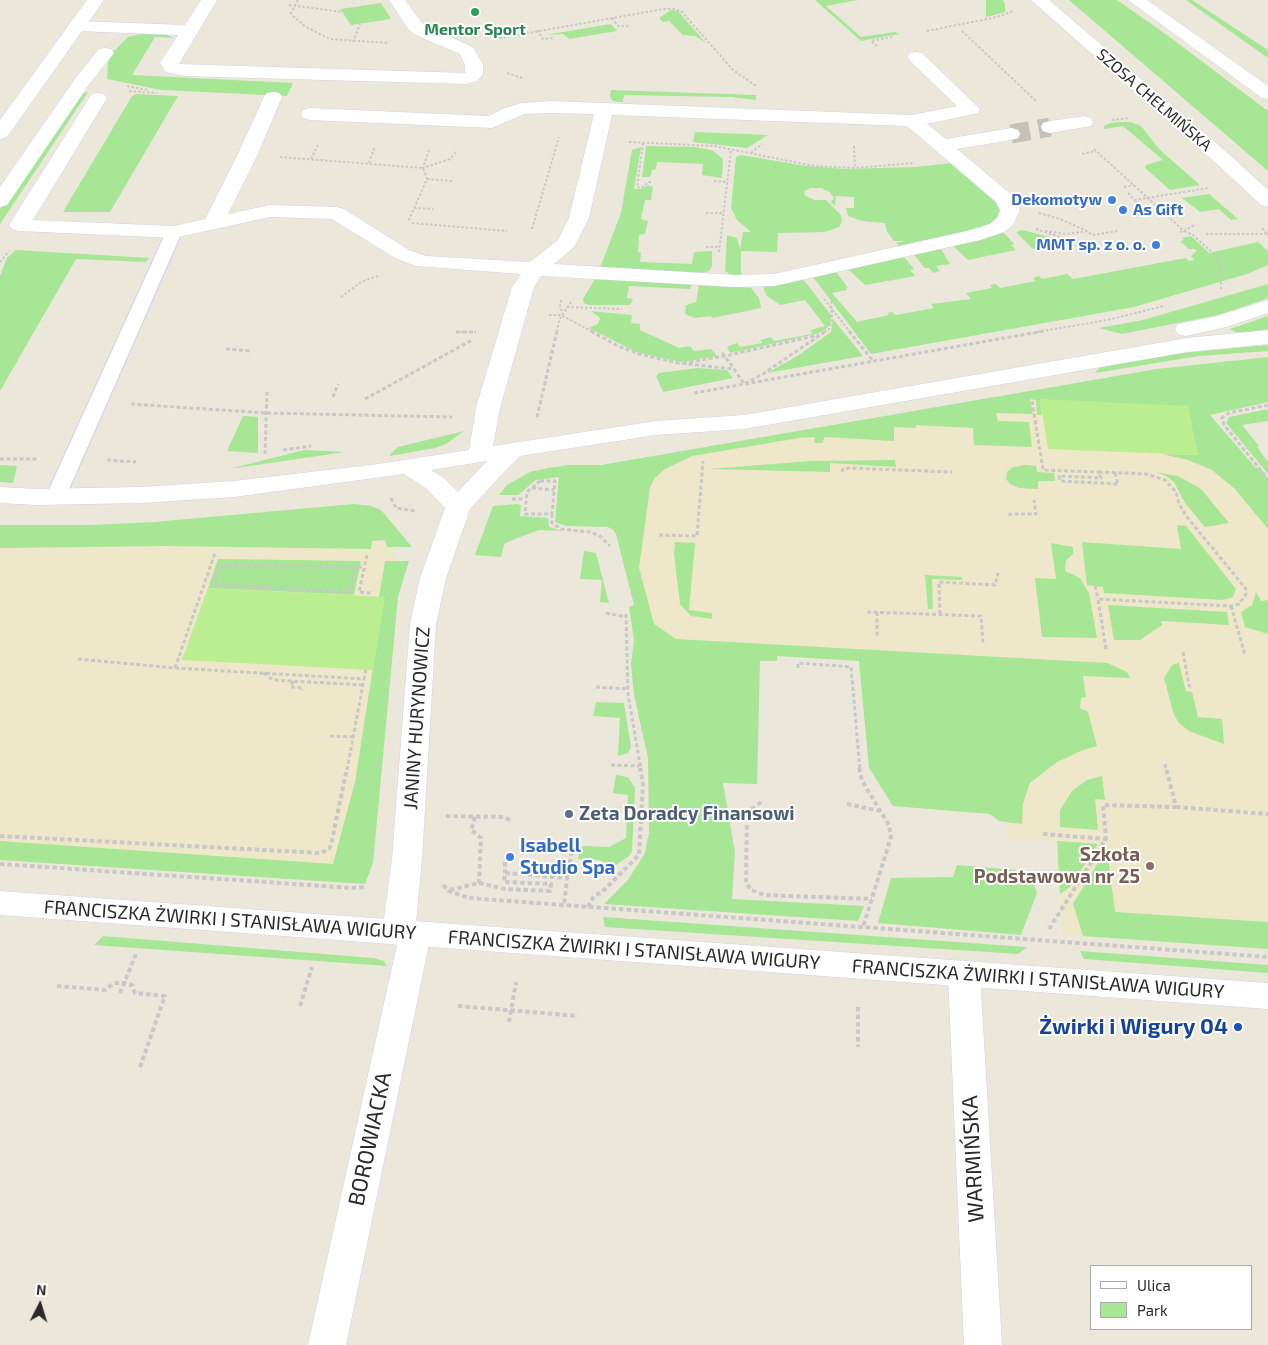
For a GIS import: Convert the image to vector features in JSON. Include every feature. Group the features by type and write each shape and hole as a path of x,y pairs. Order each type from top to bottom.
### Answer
{"street":[{"path":"0,133 96,0"},
{"path":"209,0 169,63 169,66 177,70 455,79 466,79 474,74 474,65 466,51 415,26 397,0"},
{"name":"SZOSA CHEŁMIŃSKA","path":"1039,0 1268,200"},
{"path":"1136,0 1265,89"},
{"path":"77,26 190,30"},
{"path":"0,201 83,80 105,53"},
{"path":"916,57 972,108 1006,135 941,146"},
{"path":"213,224 247,156 273,97"},
{"path":"98,98 19,224 174,232 270,211 337,213 402,254 423,262 716,280 764,281 805,274 973,236 997,228 1008,213 1005,199 912,121"},
{"path":"310,114 492,122 509,113 532,107 600,126 912,121 972,108"},
{"path":"1050,127 1084,122"},
{"path":"480,455 488,408 523,287 534,269 567,243 579,218 600,126"},
{"path":"656,428 719,411 1177,331 1218,322 1268,306"},
{"path":"0,495 141,495 234,489 512,451 656,428 744,422 1187,345 1268,338"},
{"name":"JANINY HURYNOWICZ","path":"406,933 402,910 423,624 433,578 458,507 512,451"},
{"path":"408,466 436,484 458,507"},
{"name":"FRANCISZKA ŻWIRKI I STANISŁAWA WIGURY","path":"0,904 1268,996"},
{"name":"BOROWIACKA","path":"326,1345 406,933"},
{"name":"WARMIŃSKA","path":"964,974 983,1345"}],"lane":[{"path":"56,496 174,232"}],"path":[{"path":"298,0 291,13 292,15 306,27 330,39 392,43"},
{"path":"289,5 342,12"},
{"path":"490,42 500,37 537,30 663,9 679,10 734,70 754,83 757,88"},
{"path":"926,31 997,17 1016,9"},
{"path":"612,18 618,26 628,26"},
{"path":"352,44 360,24"},
{"path":"537,30 543,39 553,38"},
{"path":"877,46 871,41 899,36"},
{"path":"506,73 523,78"},
{"path":"1111,120 1136,117"},
{"path":"527,235 533,228 562,127 600,126 632,142 694,145 814,166 855,168 958,160"},
{"path":"632,135 632,142"},
{"path":"643,143 637,187 642,188 648,182 651,182"},
{"path":"311,159 318,145"},
{"path":"369,163 374,148"},
{"path":"429,150 423,168 426,179 408,223 506,231"},
{"path":"716,280 731,150"},
{"path":"1082,154 1097,151"},
{"path":"278,165 280,157 423,168 450,159 456,152"},
{"path":"426,179 453,181"},
{"path":"714,181 727,182"},
{"path":"1124,187 1134,185"},
{"path":"1135,200 1212,187"},
{"path":"1128,193 1141,206"},
{"path":"414,208 433,209"},
{"path":"706,213 724,213"},
{"path":"1008,213 1044,231 1066,239 1080,240"},
{"path":"1008,213 1060,219 1092,235 1118,231"},
{"path":"1044,231 1067,234 1087,231"},
{"path":"1180,232 1184,231 1193,235 1215,255 1221,269 1221,289 1230,286"},
{"path":"1206,234 1268,234"},
{"path":"0,262 3,256 14,247"},
{"path":"706,247 720,247"},
{"path":"537,417 562,315 567,306 581,292 593,273"},
{"path":"805,274 873,361"},
{"path":"744,384 763,374 822,334 831,325 832,289"},
{"path":"567,306 622,309"},
{"path":"688,394 1107,320 1166,306"},
{"path":"516,313 562,315 618,346 639,354 678,363 734,369"},
{"path":"678,363 725,356 822,334"},
{"path":"226,349 251,351"},
{"path":"722,352 744,384"},
{"path":"332,397 338,384"},
{"path":"265,454 267,392"},
{"path":"1032,401 1043,470 1156,476 1171,485 1176,492 1178,504 1187,517 1246,589 1244,599 1239,604 1231,606 1098,599"},
{"path":"98,402 266,413 463,418 470,422 546,417"},
{"path":"1268,405 1229,413 1222,418 1224,425 1268,479"},
{"path":"278,451 314,446"},
{"path":"257,457 271,453"},
{"path":"0,459 73,457 138,462"},
{"path":"659,535 696,536 703,461"},
{"path":"842,472 844,469 849,468 952,472"},
{"path":"1099,472 1101,478 1059,476 1060,481 1118,485 1115,473"},
{"path":"552,514 525,514 527,492 540,481 555,481 552,523 561,529 590,532 600,536 610,546"},
{"path":"531,488 554,490"},
{"path":"506,499 525,499"},
{"path":"1010,516 1010,514 1036,514 1034,500"},
{"path":"175,668 215,553"},
{"path":"367,555 359,592 371,593"},
{"path":"355,568 350,592 214,585 220,566 364,568"},
{"path":"940,614 939,582 995,586 998,573"},
{"path":"1096,586 1106,649"},
{"path":"1231,606 1244,655"},
{"path":"867,612 981,616 983,643"},
{"path":"877,612 877,637"},
{"path":"588,907 594,896 602,892 639,855 644,784 628,689 626,616 606,613"},
{"path":"1183,652 1189,686 1191,686"},
{"path":"78,659 175,668 364,679"},
{"path":"798,668 798,663 851,667 862,780 889,825 891,837 863,927"},
{"path":"0,836 305,853 322,852 329,849 354,737 366,669"},
{"path":"264,673 273,680 364,685"},
{"path":"293,681 291,687 303,688 302,690"},
{"path":"596,687 628,689"},
{"path":"330,736 354,737"},
{"path":"1165,764 1176,807"},
{"path":"612,765 640,766"},
{"path":"761,802 747,813 746,883 751,890 764,895 872,899"},
{"path":"847,804 880,811"},
{"path":"1049,929 1106,839 1103,805 1176,807 1268,814"},
{"path":"445,816 503,817 510,820"},
{"path":"475,816 472,830 481,838 479,882"},
{"path":"1043,834 1106,839"},
{"path":"564,905 574,838"},
{"path":"449,891 479,882 505,889 550,891 551,884 504,882 505,862"},
{"path":"0,864 353,888 373,884 377,871 434,869 438,879 449,891 469,898 1268,957"},
{"path":"505,873 567,878"},
{"path":"120,993 136,954"},
{"path":"300,1006 312,967"},
{"path":"509,1022 516,982"},
{"path":"57,986 105,990 114,984 125,983 132,985 135,993 165,996 139,1070"},
{"path":"458,1006 578,1016"},
{"path":"858,1007 858,1047"}],"shaded area":[{"path":"1168,374 1268,493 1268,949 1062,935 1056,841 1008,838 1005,808 875,652 643,639 600,469"},
{"path":"0,537 396,538 365,884 0,860"}],"green space":[{"path":"815,0 858,0 826,6 861,37 895,32 899,34 861,41"},
{"path":"986,0 1003,0 1005,12 986,17"},
{"path":"1069,0 1117,0 1268,111 1268,171"},
{"path":"1186,0 1192,0 1268,50 1268,58"},
{"path":"381,3 391,19 351,25 340,9"},
{"path":"671,10 678,11 705,42 695,36 683,35 669,21 663,22 659,18"},
{"path":"611,24 617,31 569,39 563,34 545,35"},
{"path":"142,34 167,35 174,38 155,37 132,75 293,83 287,96 161,90 107,79 108,62 112,53 128,37"},
{"path":"611,90 756,95 756,100 731,97 624,95 623,102 617,102 612,100 610,96"},
{"path":"88,92 0,224 0,209 77,95"},
{"path":"136,94 178,96 110,212 63,212 132,96"},
{"path":"1131,122 1141,126 1159,149 1200,185 1170,190 1145,168 1146,165 1163,160 1123,126 1104,129 1104,126 1110,123"},
{"path":"695,132 768,135 747,148 693,142"},
{"path":"646,146 694,147 712,150 723,159 722,178 702,175 703,164 657,162 656,169 652,170 650,177 642,177"},
{"path":"641,147 634,189 643,189 647,185 653,187 651,200 645,200 641,219 648,221 645,234 639,235 638,252 641,253 640,262 692,264 694,252 712,251 712,266 709,271 699,274 600,268 621,213 632,150"},
{"path":"741,155 806,166 844,169 916,167 952,163 993,195 1000,208 1000,213 998,219 983,229 900,247 896,243 905,241 894,241 887,232 885,223 862,221 848,216 846,208 854,208 854,197 836,196 835,206 831,202 834,198 830,192 821,188 811,188 804,191 805,196 815,200 826,200 841,215 842,222 839,227 825,232 778,233 777,252 741,251 741,277 732,276 725,271 727,235 737,238 740,249 743,232 751,232 737,220 731,208 736,157"},
{"path":"1209,194 1238,219 1231,220 1219,209 1200,212 1182,198"},
{"path":"1022,230 1069,242 1033,249 1016,232"},
{"path":"1000,232 1005,234 1014,244 1011,245 1016,250 968,260 953,246"},
{"path":"1191,236 1209,253 1258,242 1268,251 1268,265 1247,274 1134,307 871,354 813,277 836,272 848,288 846,288 847,290 832,293 857,322 889,315 888,313 892,312 896,315 934,308 931,304 971,299 966,293 992,288 990,285 996,284 1000,288 1036,281 1033,278 1039,276 1042,279 1067,274 1073,279 1186,258 1189,261 1194,260 1191,256 1197,251 1189,249 1180,241 1184,240 1182,238"},
{"path":"941,249 950,264 936,266 940,271 933,273 929,268 925,268 914,255"},
{"path":"16,250 149,258 146,262 76,259 0,391 0,276 7,258"},
{"path":"904,257 914,269 910,270 915,276 865,285 848,269"},
{"path":"595,279 692,284 690,289 629,286 627,298 633,299 630,305 589,305 584,303 583,299"},
{"path":"803,279 831,315 830,324 826,329 816,334 730,353 727,347 737,343 740,347 762,343 760,340 771,337 774,341 812,334 811,330 825,326 805,300 780,305 767,296 764,290 764,286"},
{"path":"699,284 751,288 759,298 761,308 712,318 711,316 695,318 685,314 686,306 684,306 696,302"},
{"path":"1268,284 1268,298 1223,314 1122,334 1099,328 1143,320"},
{"path":"591,311 632,315 631,323 640,324 640,330 679,348 690,346 694,351 711,349 717,356 681,362 636,352 589,328 598,324 600,318"},
{"path":"1268,316 1268,332 1235,332 1230,329"},
{"path":"833,319 863,356 767,373 799,355 831,332"},
{"path":"1268,345 1268,351 1199,356 1095,373 1100,367 1182,353"},
{"path":"1268,357 1268,402 1210,415 1255,467 1261,469 1268,479 1268,529 1235,489 1212,470 1188,460 1162,454 1198,455 1040,399 1042,415 1037,415 1036,400 1030,399 1033,414 996,413 998,421 1029,422 1032,447 974,445 973,428 916,425 916,428 894,427 894,441 824,437 823,443 814,443 815,437 799,438 692,456 665,469 655,478 650,487 639,568 654,624 676,639 1107,663 1127,672 1130,678 1083,676 1086,697 1081,698 1080,708 1088,712 1097,746 1057,762 1030,783 1023,803 1022,824 999,821 990,814 893,806 869,768 859,661 777,656 777,661 760,661 757,784 723,783 735,852 732,899 864,906 858,921 604,904 628,880 645,853 649,832 648,758 634,695 631,664 634,640 629,607 634,605 616,534 613,530 608,527 566,526 555,522 559,477 536,480 518,495 499,495 507,485 530,472 548,468 569,465 601,465 1157,369"},
{"path":"697,368 727,370 733,378 663,392 656,376 659,373"},
{"path":"1040,399 1188,406 1198,455 1048,449"},
{"path":"1268,409 1268,421 1242,425 1259,446 1257,447 1268,462 1268,474 1226,423 1229,417"},
{"path":"243,416 258,417 258,453 227,451"},
{"path":"464,431 446,444 435,448 390,456 398,447"},
{"path":"304,450 345,452 229,469"},
{"path":"895,460 896,467 830,463 830,472 708,469 811,461"},
{"path":"0,465 17,466 13,483 0,482"},
{"path":"1036,466 1037,472 1054,473 1055,481 1038,481 1038,489 1019,488 1010,484 1006,479 1007,472 1013,467"},
{"path":"1156,472 1178,476 1201,489 1229,523 1205,527 1185,503 1174,482"},
{"path":"354,504 371,506 381,510 412,547 387,547 385,540 372,541 371,549 167,546 0,548 0,525 91,525 154,522"},
{"path":"521,505 520,516 548,518 549,527 562,531 539,530 510,541 504,544 501,557 475,555 493,506"},
{"path":"1177,525 1186,526 1236,589 1233,597 1223,600 1104,593 1103,587 1087,585 1082,542 1181,549"},
{"path":"675,542 695,543 689,610 712,613 712,619 691,616 680,604 674,554"},
{"path":"1051,543 1073,547 1073,554 1066,560 1065,571 1080,578 1089,593 1097,638 1042,637 1035,578 1056,579"},
{"path":"584,551 596,553 609,603 600,602 602,580 580,579"},
{"path":"218,559 361,561 354,595 208,588"},
{"path":"385,561 409,561 398,597 373,863 365,884 0,860 0,841 333,864 355,782 384,597 379,597"},
{"path":"925,575 962,577 962,580 932,579 933,609 928,609"},
{"path":"208,588 385,597 373,670 182,660"},
{"path":"1256,592 1261,601 1268,600 1268,634 1245,627 1241,612 1252,605"},
{"path":"1108,605 1227,612 1229,625 1161,621 1162,625 1140,640 1114,640"},
{"path":"1179,663 1186,691 1192,692 1198,717 1222,719 1224,744 1189,731 1179,723 1174,715 1164,678 1172,665"},
{"path":"596,702 624,703 631,747 628,753 618,756 620,718 593,716"},
{"path":"616,775 628,777 635,788 632,851 629,856 613,867 599,860 578,859 580,849 584,846 609,847 626,838 628,795 613,793"},
{"path":"1102,776 1105,800 1095,799 1098,830 1060,827 1060,810 1072,791 1087,780"},
{"path":"1057,841 1098,844 1069,888 1060,894"},
{"path":"1107,848 1115,912 1268,922 1268,949 1083,936 1073,904"},
{"path":"957,865 1015,870 1033,882 1037,893 1021,935 878,923 891,878 953,877"},
{"path":"603,917 1027,947 1018,954 605,927"},
{"path":"103,936 373,958 384,961 387,966 94,945"},
{"path":"1080,951 1268,965 1268,973 1084,959"}],"tunnel":[{"path":"1011,134 1050,127"}],"place":[{"name":"Mentor Sport","path":"475,12"},
{"name":"Dekomotyw","path":"1112,200"},
{"name":"As Gift","path":"1123,210"},
{"name":"MMT sp. z o. o.","path":"1156,245"},
{"name":"Zeta Doradcy Finansowi","path":"569,814"},
{"name":"Isabell Studio Spa","path":"510,857"},
{"name":"Szkoła Podstawowa nr 25","path":"1150,866"},
{"name":"Żwirki i Wigury 04","path":"1238,1027"}]}
